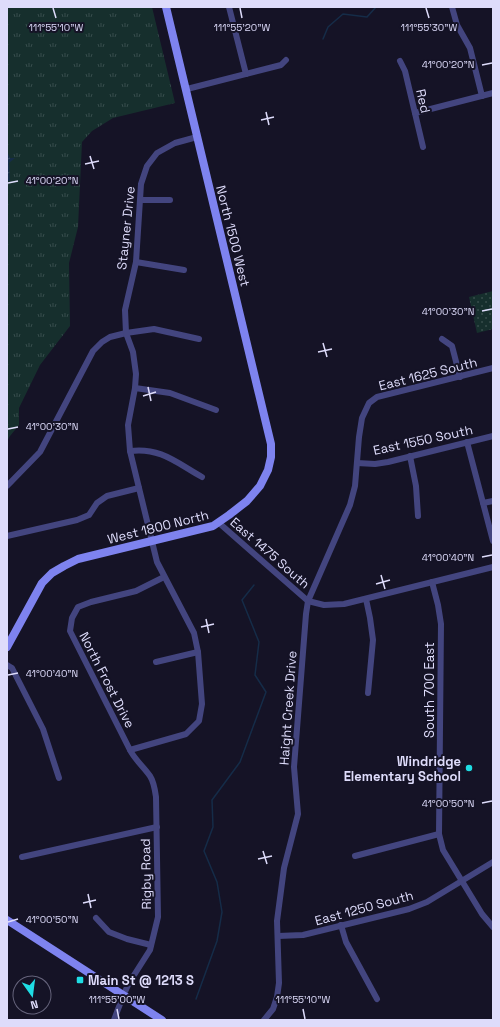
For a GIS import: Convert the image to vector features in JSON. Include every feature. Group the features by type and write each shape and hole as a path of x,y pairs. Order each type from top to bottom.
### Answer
{"street":[{"name":"North 1500 West","path":"166,7 187,89 197,137 271,444 271,457 268,470"},
{"path":"230,7 246,74"},
{"path":"452,7 457,25 470,48 482,96"},
{"path":"187,89 282,65 286,60"},
{"name":"Red","path":"400,61 405,71 423,147"},
{"path":"415,113 493,93"},
{"name":"Stayner Drive","path":"130,750 186,734 199,721 202,704 198,652 194,633 157,562 130,451 128,425 136,388 135,362 126,332 125,310 136,262 141,184 147,166 157,153 175,143 197,137"},
{"path":"141,200 170,200"},
{"path":"136,262 184,270"},
{"path":"7,486 40,452 93,351 102,342 110,337 126,332 154,329 199,339"},
{"path":"442,339 452,346 460,377"},
{"name":"East 1625 South","path":"369,403 377,398 493,368"},
{"path":"136,388 170,393 216,410"},
{"name":"Haight Creek Drive","path":"264,1020 273,1009 277,998 279,983 278,921 284,868 298,814 294,766 308,601 350,505 355,486 362,418 369,403"},
{"name":"East 1550 South","path":"357,463 375,464 493,436"},
{"path":"467,442 493,541"},
{"path":"130,451 148,450 158,452 202,477"},
{"path":"410,456 416,486 418,516"},
{"name":"West 1800 North","path":"7,647 42,583 52,573 78,559 153,542 213,526 247,502 260,486 268,470"},
{"path":"7,536 77,520 89,515 97,503 107,496 138,488"},
{"path":"483,503 493,501"},
{"name":"East 1475 South","path":"219,523 308,601 324,605 344,604 493,567"},
{"name":"North Frost Drive","path":"130,750 70,631 72,618 78,608 91,602 136,591 164,577"},
{"name":"South 700 East","path":"432,582 441,624 439,834 443,850 482,914 493,927"},
{"path":"366,599 373,640 368,693"},
{"path":"156,662 198,652"},
{"path":"7,665 12,668 43,729 60,778"},
{"name":"Rigby Road","path":"114,1020 129,983 147,956 158,918 156,797 154,784 150,776 134,758 130,750"},
{"path":"22,858 156,827"},
{"path":"355,856 439,834"},
{"name":"East 1250 South","path":"278,936 303,935 427,902 493,862"},
{"path":"96,918 109,932 127,939 151,945"},
{"path":"7,920 162,1020"},
{"path":"341,926 346,942 377,999"}],"green space":[{"path":"7,7 152,7 175,103 113,118 92,131 82,142 78,227 69,263 70,326 40,365 19,408 19,425 7,441"},
{"path":"493,291 493,329 477,333 469,297"}],"water":[{"path":"7,151 10,158 15,158 9,163 10,181 7,181"}],"waterway":[{"path":"323,39 328,27 343,14 367,17 376,7"},
{"path":"196,999 217,941 222,912 217,882 204,851 213,827 212,800 240,762 266,692 255,675 259,642 242,600 254,585"}],"place":[{"name":"Windridge Elementary School","path":"469,768"},
{"name":"Main St @ 1213 S","path":"80,980"}]}
